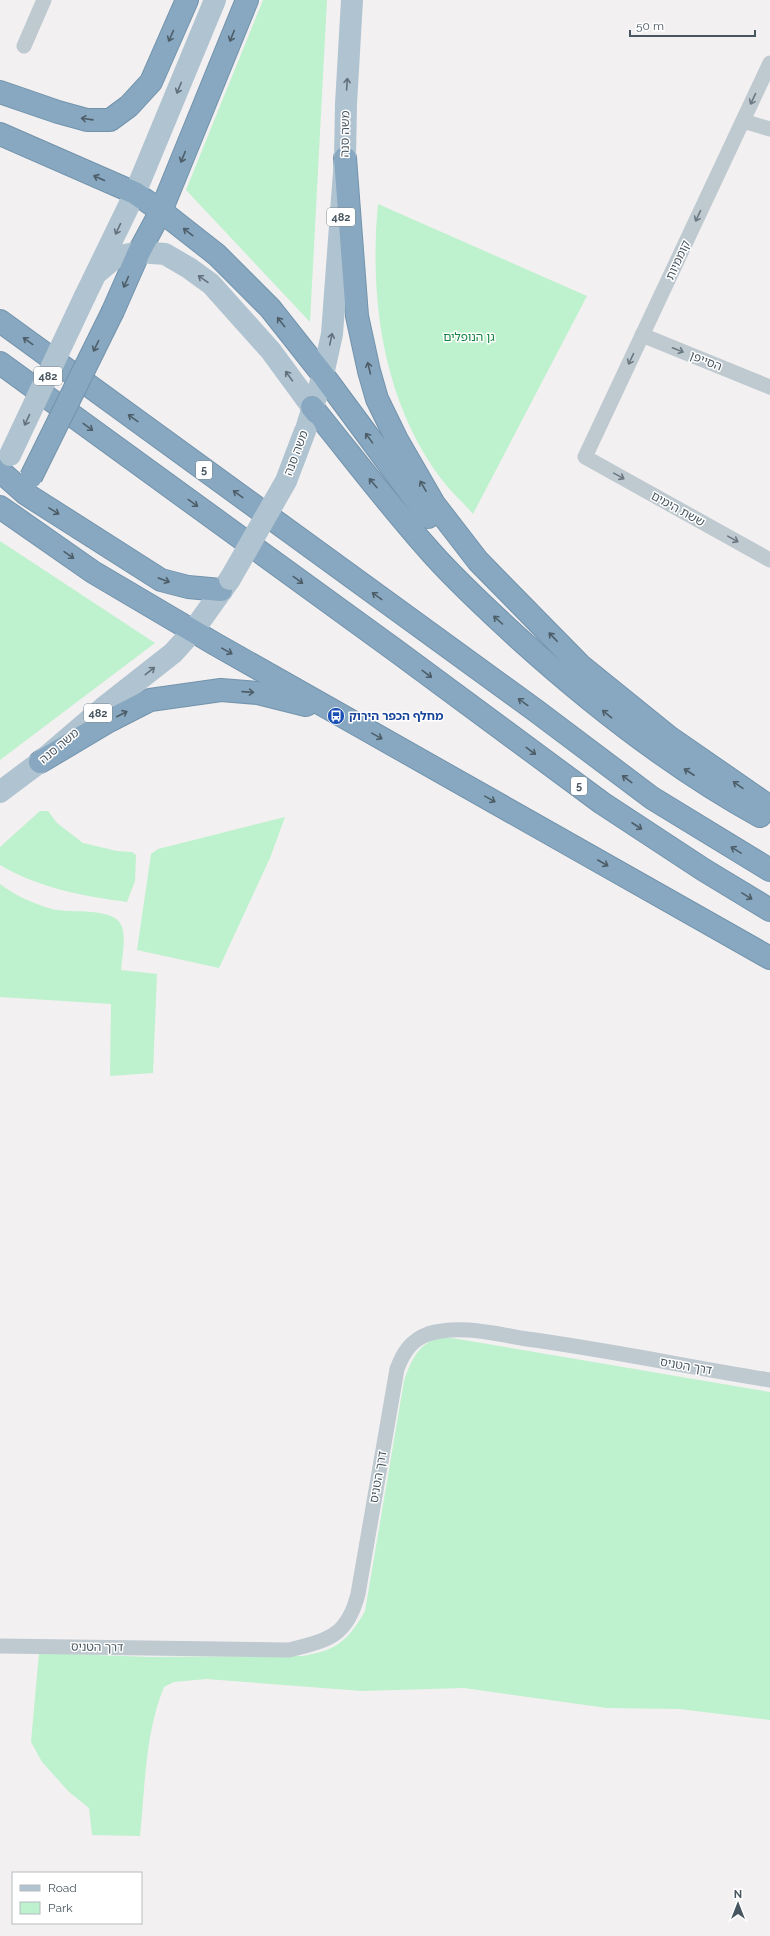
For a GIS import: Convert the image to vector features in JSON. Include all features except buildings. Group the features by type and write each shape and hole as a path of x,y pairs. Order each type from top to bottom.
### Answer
{"highway":[{"path":"0,92 58,112 87,120 110,120 128,106 150,82 187,0"},
{"path":"37,533 28,519 25,508 28,485 113,311 139,252 161,211 246,0"},
{"path":"0,134 135,194 161,211 218,256 265,303 323,375 429,518 478,560 580,665 669,737 770,807"},
{"path":"345,158 357,316 377,399 397,440 434,504 478,560"},
{"name":"5","path":"0,321 535,710 652,798 770,870"},
{"name":"5","path":"0,363 395,650 602,803 704,870 770,910"},
{"path":"312,407 429,550 479,602 554,671 638,738 732,800 770,821"},
{"path":"3,468 161,580 188,587 225,585"},
{"path":"0,507 92,572 336,713 770,958"},
{"path":"40,762 109,721 150,700 222,690 258,693 336,713"}],"main road":[{"name":"482","path":"3,468 135,194 215,0"},
{"name":"משה סנה","path":"0,792 40,762 103,708 173,653 193,631 225,585 286,481 305,431 323,375 332,334 345,158 346,104 352,0"},
{"path":"98,272 116,257 139,252 165,254 211,284 271,351 312,407"}],"street":[{"path":"24,46 44,0"},
{"name":"קוממיות","path":"585,457 770,63"},
{"path":"743,121 770,129"},
{"name":"הסייפן","path":"642,335 770,387"},
{"name":"ששת הימים","path":"585,457 770,560"},
{"name":"דרך הטניס","path":"0,1646 289,1650 324,1641 336,1634 347,1623 354,1610 358,1594 397,1369 403,1354 413,1342 427,1334 444,1330 471,1331 574,1346 770,1380"}],"green space":[{"path":"263,0 327,0 310,322 186,190"},
{"name":"גן הנופלים","path":"378,204 587,296 473,514 449,489 422,450 406,417 393,383 384,348 379,313 376,276"},
{"path":"0,541 155,643 0,760"},
{"path":"40,811 48,811 57,823 83,843 117,851 132,852 136,855 135,881 127,902 62,890 30,880 0,865 0,847"},
{"path":"285,817 270,858 219,968 137,950 151,854 158,849"},
{"path":"0,884 31,902 45,907 60,910 102,913 118,920 122,927 124,937 121,970 157,974 153,1073 110,1076 111,1004 0,997"},
{"path":"439,1338 452,1338 770,1392 770,1720 679,1709 607,1708 464,1688 362,1691 206,1679 174,1682 164,1687 149,1741 140,1836 92,1835 89,1808 69,1792 42,1762 31,1742 39,1653 150,1657 303,1656 325,1651 347,1637 365,1611 406,1375 415,1356 424,1345"}],"place":[{"name":"מחלף הכפר הירוק","path":"336,716"}]}
